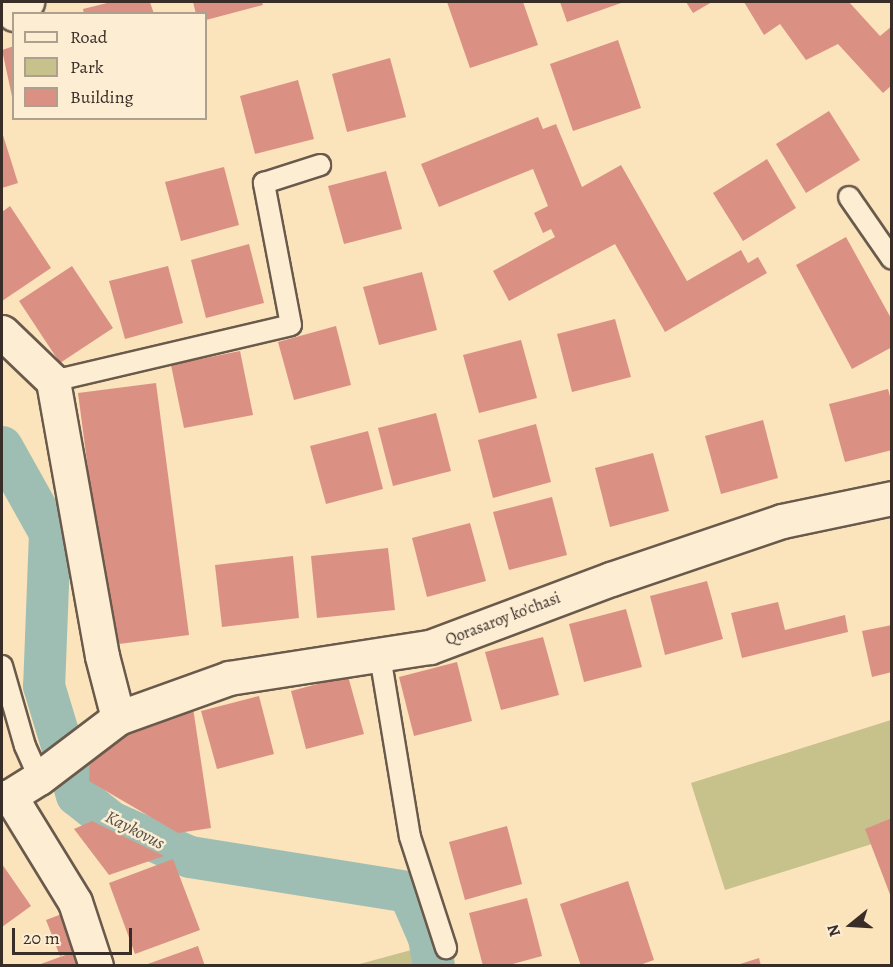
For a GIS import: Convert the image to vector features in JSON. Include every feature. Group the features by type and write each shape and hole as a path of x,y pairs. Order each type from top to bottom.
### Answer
{"street":[{"path":"2,332 53,381 114,720"},
{"name":"Qorasaroy ko'chasi","path":"6,797 39,778 114,720 229,678 380,656 430,646 611,579 782,520 891,498"},
{"path":"6,797 75,902 96,966"}],"lane":[{"path":"53,381 291,325 264,183 320,165"},
{"path":"849,196 891,259"},
{"path":"380,656 410,837 446,948"},
{"path":"2,666 25,746 39,778"}],"green space":[{"path":"891,720 891,838 725,890 691,783"},
{"path":"415,949 421,965 356,965"}],"building":[{"path":"111,2 150,2 153,12 84,12 83,9"},
{"path":"193,2 262,2 263,5 207,20 207,12 196,12"},
{"path":"447,2 523,2 538,45 470,68"},
{"path":"560,2 624,2 567,22"},
{"path":"686,2 712,2 693,13"},
{"path":"744,2 849,2 880,36 892,26 892,85 883,93 838,44 806,60 780,24 764,35"},
{"path":"618,40 641,108 573,131 550,64"},
{"path":"12,47 12,96 2,50"},
{"path":"390,58 406,117 347,132 332,74"},
{"path":"298,80 314,139 255,154 240,96"},
{"path":"829,111 860,160 806,193 776,144"},
{"path":"538,117 543,129 556,124 582,187 621,165 687,281 741,250 748,263 758,257 767,273 665,332 615,244 509,301 493,271 555,237 551,229 543,233 534,213 548,206 533,169 439,207 421,164"},
{"path":"2,132 18,183 2,188"},
{"path":"767,159 796,208 743,241 713,193"},
{"path":"224,167 239,225 181,241 165,182"},
{"path":"386,171 402,229 344,244 328,186"},
{"path":"10,206 51,268 2,301 2,212"},
{"path":"846,237 892,320 892,347 852,369 796,265"},
{"path":"249,244 264,303 206,318 191,260"},
{"path":"72,266 113,328 60,363 19,301"},
{"path":"168,266 183,323 125,339 109,281"},
{"path":"422,272 437,330 379,345 363,287"},
{"path":"615,319 631,377 572,392 557,334"},
{"path":"336,326 351,385 294,400 278,342"},
{"path":"521,340 537,398 479,413 463,355"},
{"path":"240,351 253,415 184,428 171,365"},
{"path":"156,383 189,635 111,645 78,393"},
{"path":"888,389 892,404 892,450 845,462 829,404"},
{"path":"436,413 451,471 393,486 378,428"},
{"path":"763,420 778,478 721,494 705,436"},
{"path":"536,424 551,482 493,498 478,440"},
{"path":"368,431 383,489 326,504 310,446"},
{"path":"653,453 669,511 610,527 595,468"},
{"path":"552,497 567,555 509,570 493,512"},
{"path":"470,523 486,581 427,597 412,538"},
{"path":"388,548 395,610 317,618 311,556"},
{"path":"293,556 299,618 222,627 215,565"},
{"path":"707,581 723,639 665,655 650,596"},
{"path":"778,602 785,630 845,615 848,632 742,658 731,613"},
{"path":"626,609 642,667 584,682 569,624"},
{"path":"892,625 892,672 872,677 862,631"},
{"path":"543,637 559,695 501,710 485,652"},
{"path":"457,662 472,721 414,736 399,677"},
{"path":"348,676 364,734 306,749 291,691"},
{"path":"259,696 274,754 217,769 201,711"},
{"path":"192,701 211,828 178,833 89,781 90,754"},
{"path":"892,818 892,897 891,897 865,829"},
{"path":"92,821 164,856 109,875 74,829"},
{"path":"507,826 522,884 465,900 449,842"},
{"path":"173,859 200,930 135,954 109,883"},
{"path":"2,864 31,906 2,927"},
{"path":"628,881 654,960 637,966 581,966 560,904"},
{"path":"527,898 542,956 505,966 483,966 469,913"},
{"path":"67,912 81,948 60,956 46,920"},
{"path":"198,946 205,966 145,965"},
{"path":"82,949 88,966 38,966 38,965"},
{"path":"759,958 761,966 737,966 737,965"}],"waterway":[{"name":"Kaykovus","path":"2,447 50,533 44,686 77,795 111,822 190,857 409,892 429,938 434,966"}]}
